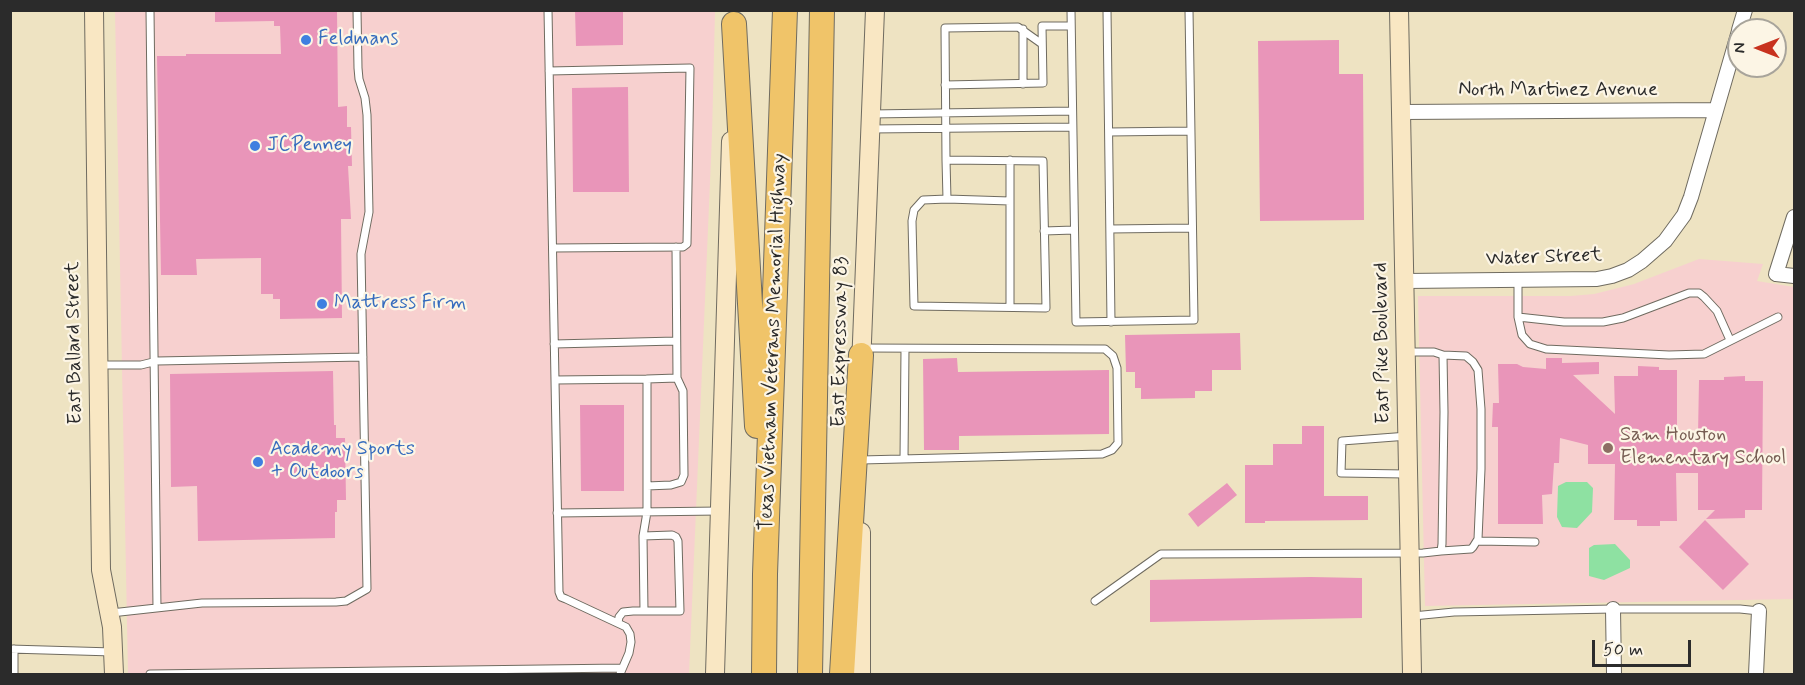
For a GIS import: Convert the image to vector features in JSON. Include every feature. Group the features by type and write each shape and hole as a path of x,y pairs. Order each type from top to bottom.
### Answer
{"highway":[{"name":"Texas Vietnam Veterans Memorial Highway","path":"764,675 765,574 785,10"},
{"name":"Texas Vietnam Veterans Memorial Highway","path":"810,675 822,10"},
{"path":"734,17 765,574"},
{"path":"842,675 862,352"}],"street":[{"name":"East Ballard Street","path":"94,10 101,570 112,627 114,675"},
{"name":"East Expressway 83","path":"861,675 862,352 875,10"},
{"name":"East Pike Boulevard","path":"1399,10 1412,675"},
{"path":"716,675 734,17"},
{"name":"Water Street","path":"1404,281 1598,279 1628,270 1642,261 1665,241 1684,215 1727,72"},
{"name":"North Martinez Avenue","path":"1401,112 1716,110"},
{"path":"1794,217 1776,274 1794,276"},
{"path":"1613,609 1614,675"},
{"path":"1756,675 1759,611"}],"lane":[{"path":"150,10 157,608"},
{"path":"109,614 202,603 336,602 345,601 367,589 361,254 369,212 367,115 359,79 357,10"},
{"path":"150,675 621,671 631,642 626,627 566,600 559,592 548,10"},
{"path":"1071,10 1076,322 1194,320 1189,10"},
{"path":"1107,10 1111,322"},
{"path":"945,85 1043,83 1042,26 1071,26"},
{"path":"947,200 945,28 1018,27 1042,44"},
{"path":"1023,29 1023,84"},
{"path":"549,71 690,68 687,244 683,247 553,248"},
{"path":"871,122 945,113 1072,111"},
{"path":"871,122 945,128 1072,127"},
{"path":"1109,132 1190,131"},
{"path":"945,160 1043,161 1046,308 914,306 912,221 914,210 923,200 1010,201"},
{"path":"1010,160 1010,307"},
{"path":"1110,229 1192,228"},
{"path":"1044,231 1074,230"},
{"path":"647,486 671,485 681,482 684,475 683,390 677,378 676,247"},
{"path":"1518,280 1518,317 1522,335 1530,344 1546,349 1669,355 1704,354 1778,317"},
{"path":"1518,317 1564,322 1603,322 1623,318 1689,293 1699,293 1717,311 1730,340"},
{"path":"554,344 676,341"},
{"path":"904,459 905,349"},
{"path":"861,460 1102,454 1112,450 1118,442 1117,368 1113,356 1106,349 905,349 862,352"},
{"path":"1095,601 1161,554 1423,553 1473,548 1477,541 1480,521 1481,409 1478,370 1466,356 1443,355 1434,352 1406,352"},
{"path":"1441,551 1443,355"},
{"path":"98,365 363,357"},
{"path":"644,610 643,536 647,512 647,378"},
{"path":"555,380 677,378"},
{"path":"1408,436 1342,441 1341,473 1408,474"},
{"path":"557,513 720,511"},
{"path":"618,623 623,612 680,611 680,547 676,537 643,536"},
{"path":"1477,541 1535,542"},
{"path":"1411,616 1455,612 1682,608 1759,611"},
{"path":"14,675 12,649 113,652"}],"shaded area":[{"path":"115,11 715,11 712,135 689,674 128,674"},
{"name":"Sam Houston Elementary School","path":"1699,259 1763,264 1757,281 1794,287 1794,599 1425,606 1418,296 1594,294 1634,284"}],"green space":[{"path":"1566,482 1587,482 1593,488 1592,512 1577,528 1562,527 1557,517 1558,486"},
{"path":"1615,544 1630,560 1630,568 1604,580 1589,576 1589,548 1594,545"}],"building":[{"name":"JCPenney","path":"215,10 337,10 338,107 347,106 347,127 351,127 352,166 348,166 351,219 341,219 342,318 280,319 280,299 273,299 273,294 261,294 261,258 196,259 197,275 161,275 157,56 281,54 280,26 274,26 274,21 215,22"},
{"path":"575,10 623,10 623,45 576,46"},
{"path":"1339,40 1339,74 1363,74 1364,220 1260,221 1258,41"},
{"path":"628,87 629,192 573,192 572,88"},
{"path":"1240,333 1241,370 1212,370 1212,391 1195,391 1195,398 1141,399 1141,388 1135,388 1135,372 1126,372 1125,335"},
{"path":"957,358 958,372 1109,370 1109,434 959,436 959,450 924,450 923,359"},
{"path":"1546,358 1562,358 1562,363 1599,362 1599,374 1573,375 1615,414 1614,376 1638,376 1638,366 1659,367 1659,370 1677,370 1677,435 1698,435 1699,380 1724,380 1724,377 1745,376 1745,381 1763,381 1762,510 1745,510 1745,518 1706,519 1715,510 1698,510 1698,473 1676,473 1677,521 1660,521 1660,526 1637,526 1637,520 1614,520 1615,464 1588,464 1588,445 1560,438 1559,463 1554,463 1552,494 1542,495 1543,524 1498,524 1498,427 1492,427 1493,403 1499,403 1498,364 1517,364 1523,367 1546,369"},
{"name":"Academy Sports + Outdoors","path":"333,371 336,438 345,438 346,500 337,500 335,538 198,541 197,486 171,487 170,374"},
{"path":"580,405 624,405 624,491 581,491"},
{"path":"1302,426 1324,426 1324,496 1368,496 1368,520 1245,523 1245,465 1273,465 1273,444 1302,444"},
{"path":"1227,483 1237,495 1198,527 1188,514"},
{"path":"1705,520 1749,564 1723,590 1679,547"},
{"path":"1362,578 1362,618 1150,622 1150,580"}],"place":[{"name":"Feldmans","path":"306,40"},
{"name":"JCPenney","path":"255,146"},
{"name":"Mattress Firm","path":"322,304"},
{"name":"Sam Houston Elementary School","path":"1608,448"},
{"name":"Academy Sports + Outdoors","path":"258,462"}]}
